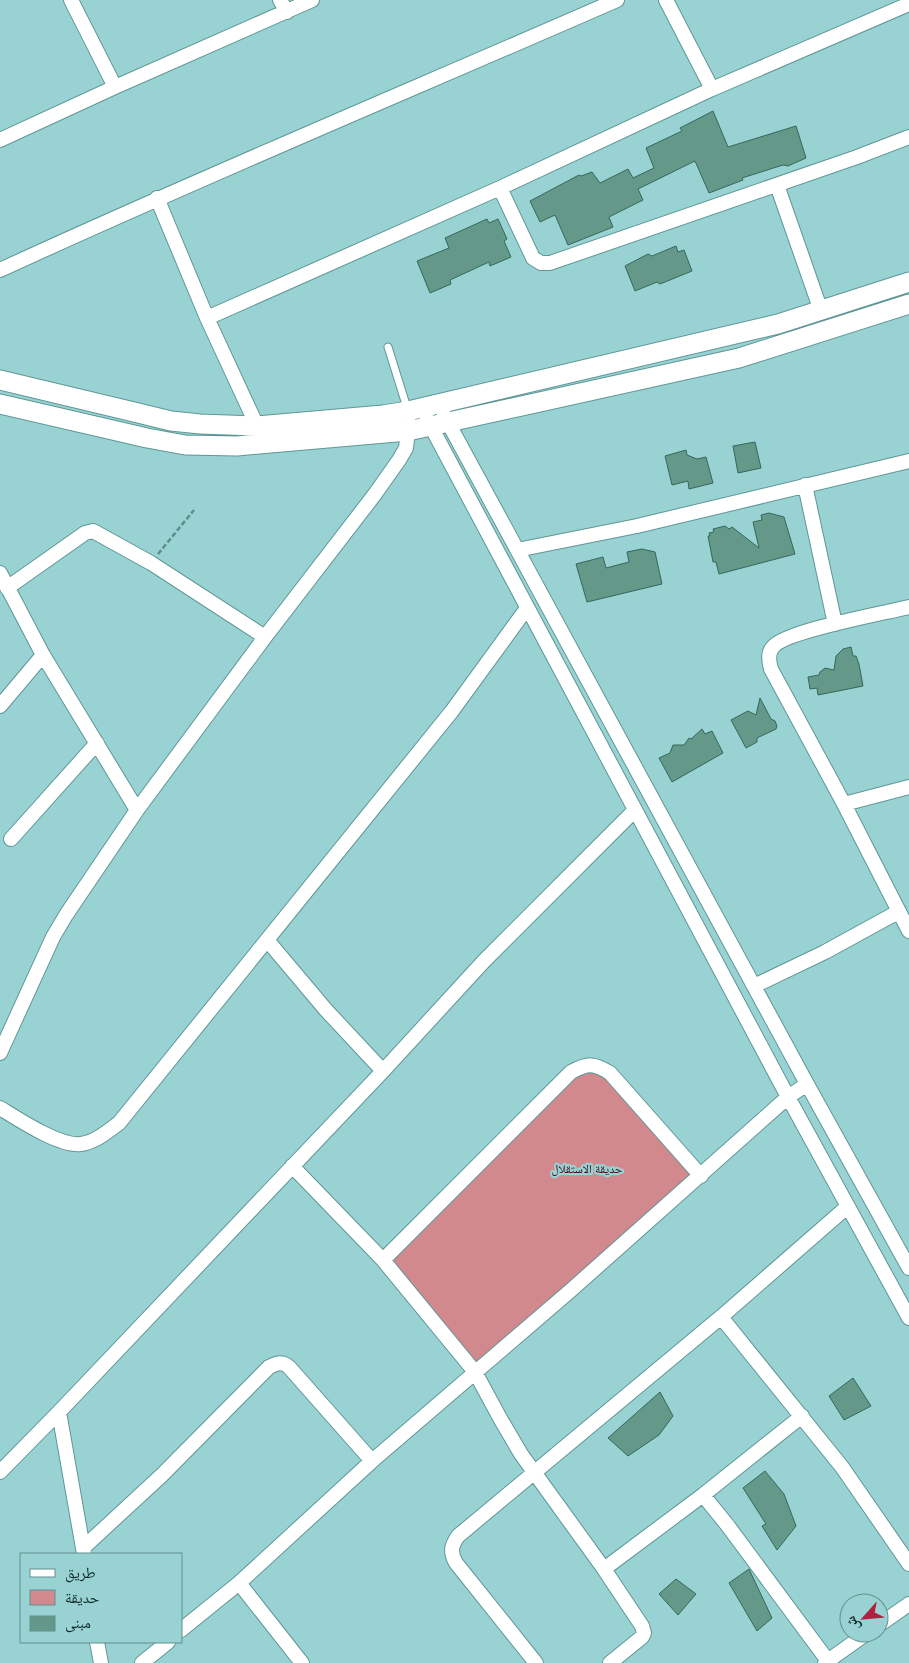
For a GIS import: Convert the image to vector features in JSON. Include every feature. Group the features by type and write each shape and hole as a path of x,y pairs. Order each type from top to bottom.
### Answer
{"main road":[{"path":"0,380 171,420 200,424 257,426 383,415 778,324 909,282"},
{"path":"0,404 185,445 237,446 408,431 739,358 909,304"}],"street":[{"path":"71,0 115,87"},
{"path":"0,140 283,6 312,0"},
{"path":"0,270 157,198 420,87 617,0"},
{"path":"666,0 712,89"},
{"path":"207,318 500,188 712,89 909,4"},
{"path":"500,188 533,258 540,263 550,263 857,157 909,137"},
{"path":"777,185 821,310"},
{"path":"157,198 207,318 257,426"},
{"path":"0,1053 52,937 137,810 265,637 387,477 406,448 408,431 422,407 439,424 517,550 909,1268"},
{"path":"439,424 527,608 847,1207 909,1318"},
{"path":"517,550 637,526 909,461"},
{"path":"806,485 835,624"},
{"path":"7,588 85,533 93,531 151,563 265,637"},
{"path":"0,574 43,655 137,810"},
{"path":"909,607 835,624 781,640 772,648 769,657 771,669 844,804 909,931"},
{"path":"0,1108 34,1129 58,1140 80,1144 102,1136 118,1123 452,711 527,608"},
{"path":"0,706 43,655"},
{"path":"12,839 97,743"},
{"path":"844,804 909,787"},
{"path":"0,1472 384,1071 484,961 635,810"},
{"path":"754,986 825,952 898,912"},
{"path":"267,940 326,1010 384,1071"},
{"path":"383,1260 571,1072 585,1065 598,1066 610,1073 701,1176"},
{"path":"182,1629 239,1583 372,1461 701,1176 788,1097 807,1084"},
{"path":"292,1166 383,1260 476,1372 504,1426 534,1473 604,1568 642,1626 644,1633 642,1638 610,1663"},
{"path":"536,1663 462,1571 451,1554 453,1543 458,1536 721,1317 847,1207"},
{"path":"721,1317 842,1467 909,1564"},
{"path":"83,1551 162,1475 269,1367 279,1362 289,1368 372,1461"},
{"path":"59,1412 83,1551"},
{"path":"604,1568 703,1495 802,1416"},
{"path":"703,1495 728,1526 826,1662 853,1643"},
{"path":"239,1583 302,1663"},
{"path":"889,1618 909,1604"},
{"path":"97,1643 101,1663"},
{"path":"142,1663 167,1643"}],"lane":[{"path":"388,347 422,407"}],"path":[{"path":"151,563 194,510"}],"green space":[{"name":"حديقة الاستقلال","path":"598,1065 701,1176 479,1368 383,1260 571,1072"}],"building":[{"path":"713,111 728,147 796,126 806,158 788,166 783,165 742,178 743,180 709,193 695,161 638,189 643,200 609,217 613,227 568,245 555,215 540,222 530,201 579,175 592,172 600,183 628,169 633,178 654,168 646,148 682,131 680,128"},
{"path":"487,219 489,223 498,219 507,239 504,241 511,257 490,266 489,262 450,280 451,284 430,293 417,261 449,248 445,238"},
{"path":"676,246 678,252 684,250 692,271 660,284 657,282 635,291 625,266 648,254 652,256"},
{"path":"755,442 761,468 738,473 733,446"},
{"path":"686,450 687,455 697,459 706,457 713,483 689,489 688,481 672,485 665,456"},
{"path":"769,513 784,517 795,554 719,574 716,562 713,562 709,533 714,532 713,529 725,526 729,529 732,527 759,548 753,522 762,520 761,515"},
{"path":"642,549 655,552 662,584 587,602 576,564 603,557 606,568 629,562 627,552"},
{"path":"851,647 853,656 856,656 859,664 863,686 818,695 817,688 810,689 808,677 819,675 825,668 834,670 836,656 843,649"},
{"path":"760,698 777,726 776,729 757,738 757,742 746,748 731,720 748,711 756,715"},
{"path":"702,729 705,734 712,731 723,753 672,782 659,758 670,753 673,745 684,745 689,738 691,739"},
{"path":"853,1378 871,1406 844,1420 829,1396"},
{"path":"660,1392 673,1416 659,1435 628,1456 608,1438"},
{"path":"765,1471 784,1494 796,1526 777,1550 762,1526 766,1524 743,1488"},
{"path":"749,1569 772,1618 757,1631 729,1583"},
{"path":"676,1579 696,1594 678,1615 659,1594"}]}
